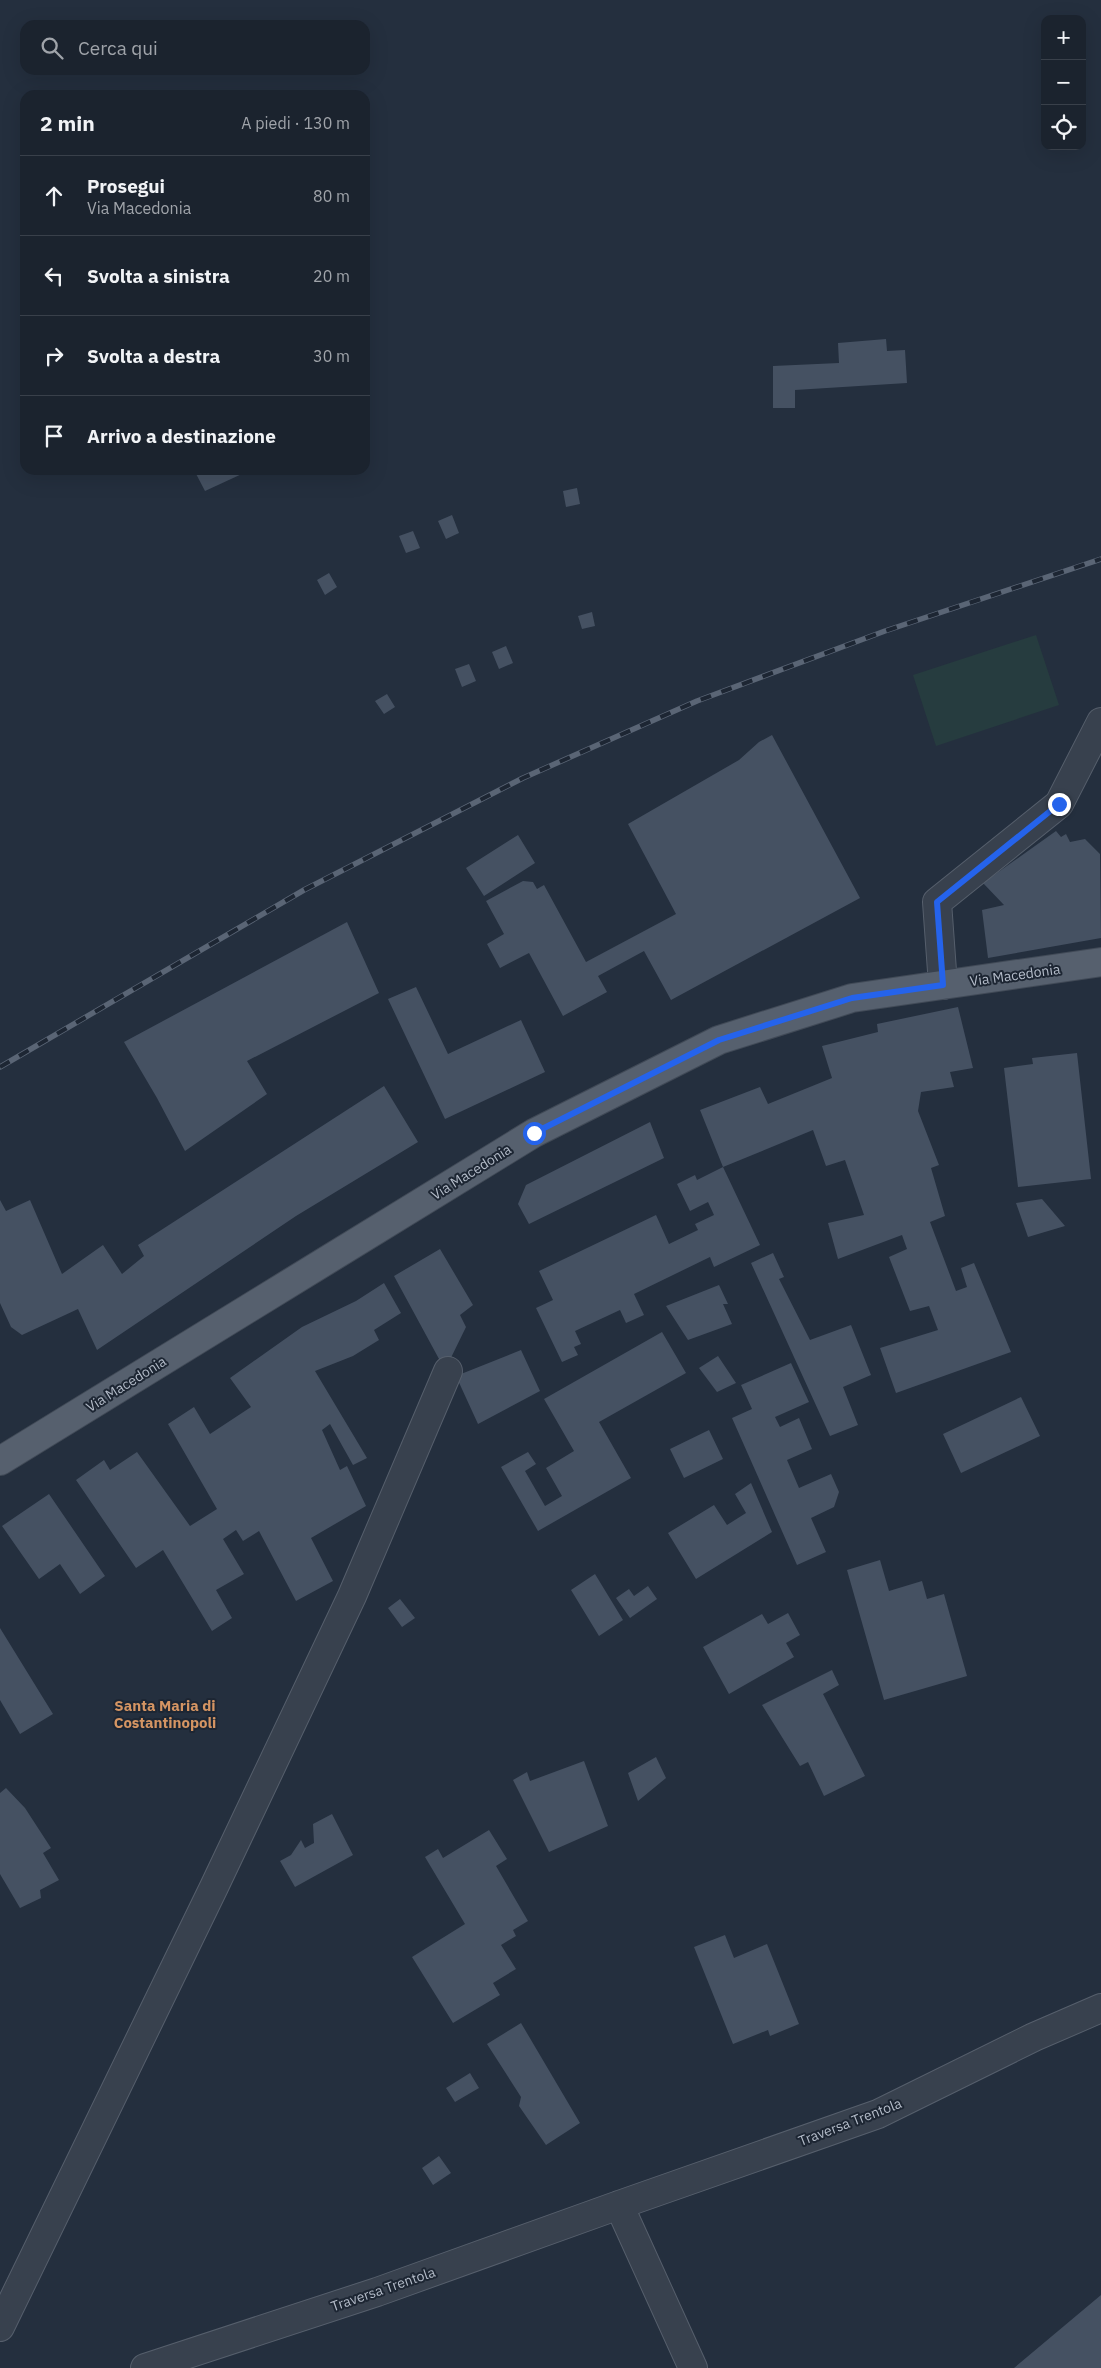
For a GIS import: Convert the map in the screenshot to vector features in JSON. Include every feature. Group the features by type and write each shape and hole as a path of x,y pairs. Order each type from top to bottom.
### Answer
{"main road":[{"name":"Via Macedonia","path":"0,1462 534,1133 719,1040 852,998 1101,962"}],"street":[{"path":"943,985 937,902 1059,804 1101,722"},
{"path":"0,2327 160,1999 352,1596 448,1371"},
{"name":"Traversa Trentola","path":"145,2368 377,2292 619,2204 878,2114 1034,2038 1101,2008"},
{"path":"619,2204 693,2368"}],"green space":[{"path":"1036,635 1059,705 936,746 913,675"}],"building":[{"path":"886,339 887,351 905,350 907,383 795,390 795,408 773,408 773,366 839,363 838,343"},
{"path":"197,475 240,475 205,491"},
{"path":"577,488 580,504 566,507 563,491"},
{"path":"452,515 459,533 446,539 438,521"},
{"path":"413,531 420,548 406,553 399,536"},
{"path":"329,573 337,587 325,595 317,580"},
{"path":"592,612 595,626 582,629 578,616"},
{"path":"506,646 513,663 499,669 492,652"},
{"path":"469,664 476,681 462,687 455,669"},
{"path":"387,694 395,707 384,714 375,701"},
{"path":"772,735 860,898 671,1000 644,951 598,976 607,992 563,1016 529,953 500,968 487,944 504,934 486,901 523,881 533,882 537,889 544,885 586,962 676,914 628,824 739,760 759,742"},
{"path":"1056,831 1061,837 1066,834 1070,842 1085,839 1100,854 1101,938 988,958 982,910 1004,905 983,883"},
{"path":"518,835 535,863 484,896 466,868"},
{"path":"347,922 379,993 247,1061 267,1094 185,1151 124,1042"},
{"path":"416,987 448,1054 521,1020 545,1072 445,1119 388,999"},
{"path":"958,1007 973,1068 950,1072 954,1087 921,1092 918,1111 939,1165 931,1168 945,1216 930,1222 956,1291 967,1287 961,1268 974,1263 1011,1352 896,1393 880,1348 938,1330 929,1306 910,1311 889,1257 907,1249 902,1235 838,1259 828,1223 864,1215 845,1160 826,1166 813,1130 723,1167 700,1110 760,1087 768,1104 832,1078 822,1046 878,1032 877,1024"},
{"path":"1077,1053 1091,1179 1018,1187 1004,1068 1033,1064 1032,1058"},
{"path":"384,1086 418,1142 296,1216 97,1350 78,1309 22,1335 11,1327 0,1303 0,1200 6,1211 30,1200 62,1274 103,1245 122,1274 144,1256 138,1245"},
{"path":"650,1122 664,1158 529,1224 518,1204 526,1185"},
{"path":"723,1167 760,1245 714,1267 710,1257 634,1294 644,1315 626,1323 620,1310 575,1331 581,1344 574,1347 578,1355 562,1362 536,1308 553,1300 539,1271 656,1215 669,1244 698,1230 695,1224 714,1215 708,1202 690,1211 677,1184 695,1175 697,1180"},
{"path":"1042,1199 1065,1226 1028,1237 1016,1203"},
{"path":"440,1249 473,1305 460,1315 466,1327 445,1370 394,1276"},
{"path":"773,1253 784,1277 779,1279 810,1340 851,1325 871,1375 843,1387 858,1425 830,1436 751,1263"},
{"path":"384,1283 401,1313 374,1330 379,1340 353,1356 315,1371 367,1458 353,1465 330,1424 322,1430 340,1470 347,1466 366,1506 311,1538 333,1581 296,1601 259,1531 243,1541 236,1530 223,1539 244,1574 216,1590 232,1618 212,1631 163,1550 136,1568 76,1480 104,1460 110,1470 137,1452 190,1526 217,1509 168,1424 194,1407 210,1434 251,1407 230,1378 302,1327 356,1301"},
{"path":"719,1285 728,1304 723,1304 732,1324 688,1340 666,1306"},
{"path":"662,1332 686,1373 599,1422 631,1478 538,1531 501,1467 528,1452 536,1464 525,1471 545,1506 562,1496 546,1468 574,1451 544,1399"},
{"path":"521,1350 540,1391 478,1424 456,1376"},
{"path":"718,1356 736,1383 717,1392 699,1368"},
{"path":"791,1363 809,1402 775,1417 780,1427 799,1418 812,1449 787,1460 799,1488 831,1474 839,1492 834,1507 811,1518 826,1552 797,1565 732,1418 752,1409 741,1385"},
{"path":"1021,1397 1040,1436 961,1473 943,1434"},
{"path":"709,1430 723,1459 684,1478 670,1449"},
{"path":"751,1483 772,1532 696,1579 668,1533 714,1505 727,1525 746,1513 735,1494"},
{"path":"49,1494 105,1576 80,1594 60,1564 39,1579 2,1526"},
{"path":"880,1560 889,1591 922,1581 927,1599 944,1594 967,1676 884,1700 847,1570"},
{"path":"595,1574 623,1620 599,1636 571,1590"},
{"path":"648,1586 657,1599 630,1618 616,1598 629,1589 634,1596"},
{"path":"400,1599 415,1618 402,1627 388,1608"},
{"path":"788,1613 800,1635 786,1643 794,1657 729,1694 703,1647 762,1614 768,1624"},
{"path":"0,1628 53,1714 20,1734 0,1700"},
{"path":"832,1670 839,1685 823,1694 865,1776 824,1796 808,1762 800,1766 762,1705"},
{"path":"656,1757 666,1778 638,1801 628,1773"},
{"path":"584,1761 608,1826 549,1852 513,1780 527,1772 530,1781"},
{"path":"6,1788 25,1808 51,1848 43,1853 59,1880 40,1890 41,1898 20,1908 0,1874 0,1793"},
{"path":"332,1814 353,1855 295,1887 280,1861 291,1855 301,1840 305,1848 314,1843 313,1824"},
{"path":"489,1830 507,1859 496,1866 528,1921 513,1930 516,1936 501,1945 516,1969 493,1983 500,1995 453,2023 412,1957 465,1924 425,1857 438,1849 443,1858"},
{"path":"725,1935 734,1958 767,1944 799,2024 770,2036 768,2030 733,2044 694,1947"},
{"path":"521,2023 580,2123 546,2145 519,2106 521,2097 487,2044"},
{"path":"470,2073 479,2088 455,2102 446,2088"},
{"path":"439,2156 451,2173 433,2185 422,2168"},
{"path":"1101,2295 1101,2368 1014,2368"}],"railway":[{"path":"0,1067 304,890 523,778 697,701 885,631 1101,559"}],"district":[{"name":"Santa Maria di Costantinopoli","path":"165,1714"}],"route":[{"path":"534,1133 719,1040 852,998 943,985 937,902 1059,804"}]}
